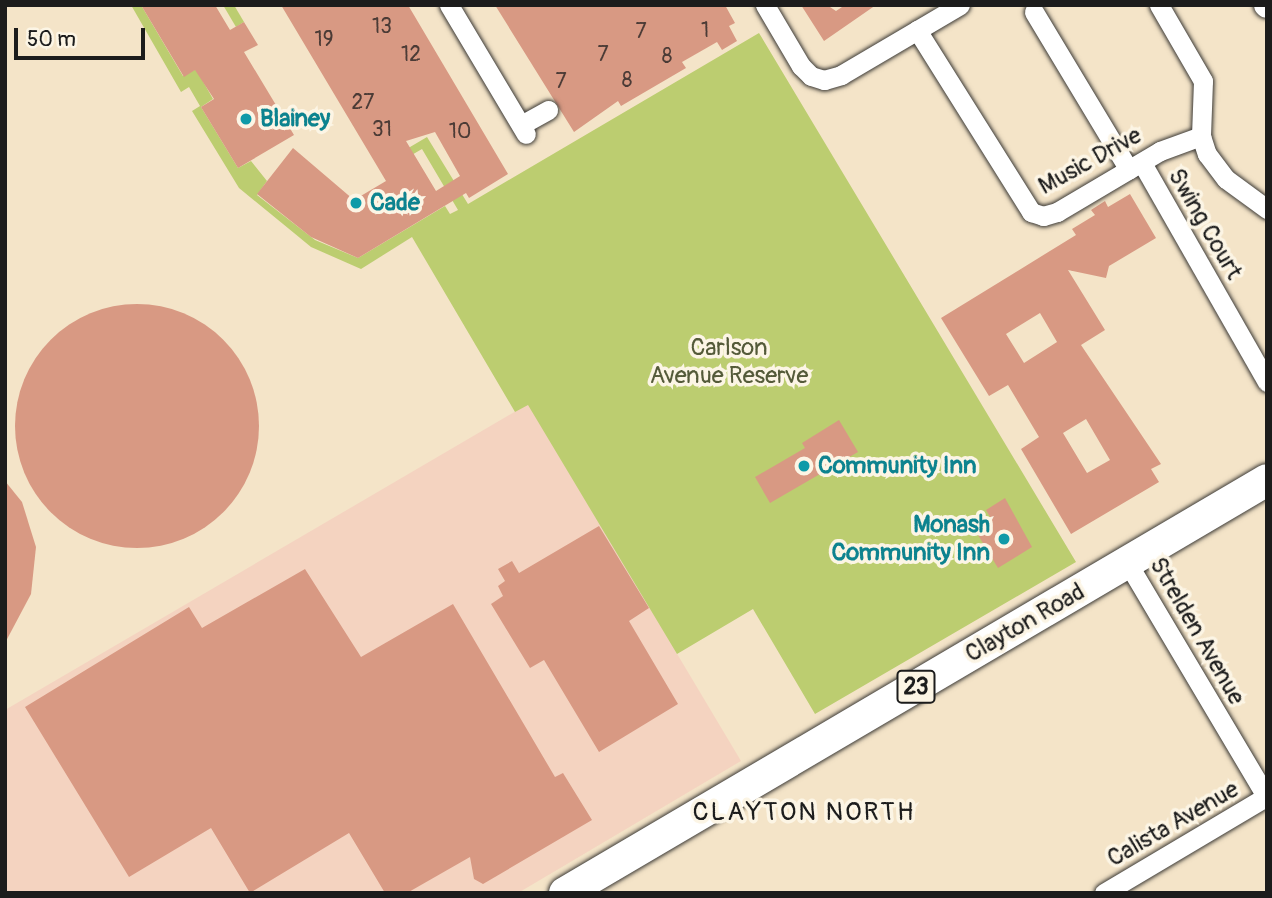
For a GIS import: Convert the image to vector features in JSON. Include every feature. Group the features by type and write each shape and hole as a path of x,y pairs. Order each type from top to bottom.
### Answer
{"main road":[{"name":"Clayton Road","path":"565,893 1267,480"}],"street":[{"path":"449,5 524,129 548,110"},
{"path":"765,5 805,71 818,79 831,79 960,5"},
{"path":"1159,5 1203,81 1203,149 1226,179 1267,209"},
{"name":"Swing Court","path":"1034,12 1135,167 1267,382"},
{"name":"Music Drive","path":"917,30 1031,212 1050,215 1177,142 1201,136"},
{"name":"Strelden Avenue","path":"1127,562 1266,798"},
{"name":"Calista Avenue","path":"1104,893 1266,798"}],"shaded area":[{"path":"528,404 741,761 518,893 5,893 5,710"}],"green space":[{"name":"Carlson Avenue Reserve","path":"131,5 141,5 183,76 196,69 213,99 201,107 238,168 251,161 267,181 257,195 315,240 358,258 445,206 450,214 458,210 422,149 391,167 388,160 427,137 468,204 759,33 1076,562 815,714 753,609 677,654 528,405 515,412 412,237 361,269 311,247 239,188 192,111 200,106 189,87 181,92"},
{"path":"223,5 234,5 244,22 236,27"}],"building":[{"path":"141,5 215,5 230,30 244,22 258,45 244,52 294,135 238,168 201,107 214,99 195,70 184,77"},
{"path":"281,5 408,5 508,174 469,198 466,193 358,258 311,237 257,194 293,148 354,200 386,181","holes":["435,132 460,176 436,191 406,141"]},
{"path":"495,5 725,5 735,23 729,26 737,41 722,50 717,42 682,62 686,68 621,106 618,101 574,132"},
{"path":"801,5 827,5 836,11 845,5 876,5 824,41"},
{"path":"1130,194 1156,238 1109,266 1106,278 1068,270 1105,330 1081,345 1161,464 1151,469 1159,482 1071,534 1021,449 1039,437 1008,385 989,396 941,318 1076,235 1072,229 1095,215 1091,210 1105,201 1108,207","holes":["1040,313 1057,342 1024,363 1006,334","1086,419 1110,460 1087,473 1063,433"]},
{"path":"125,304 149,304 195,318 231,348 250,379 257,402 257,450 245,484 215,520 195,534 172,543 149,548 125,548 79,534 43,504 29,484 20,461 15,438 15,414 29,368 59,332 79,318 102,309"},
{"name":"Community Inn","path":"839,420 858,452 770,503 755,477 805,448 802,443"},
{"path":"5,481 22,502 36,547 31,594 5,643"},
{"name":"Monash Community Inn","path":"1005,498 1032,547 998,568 975,530 992,520 986,510"},
{"path":"599,526 649,608 629,621 678,704 599,752 544,660 530,668 491,604 503,596 498,586 505,581 498,569 512,561 519,573"},
{"path":"305,569 361,657 453,604 555,777 563,773 592,820 483,884 474,879 470,857 407,893 385,893 349,833 250,893 211,828 129,877 25,707 189,607 202,628"}],"place":[{"name":"Blainey","path":"246,119"},
{"name":"Cade","path":"356,203"},
{"name":"Community Inn","path":"804,466"},
{"name":"Monash Community Inn","path":"1004,539"}],"district":[{"name":"CLAYTON NORTH","path":"804,813"}]}
